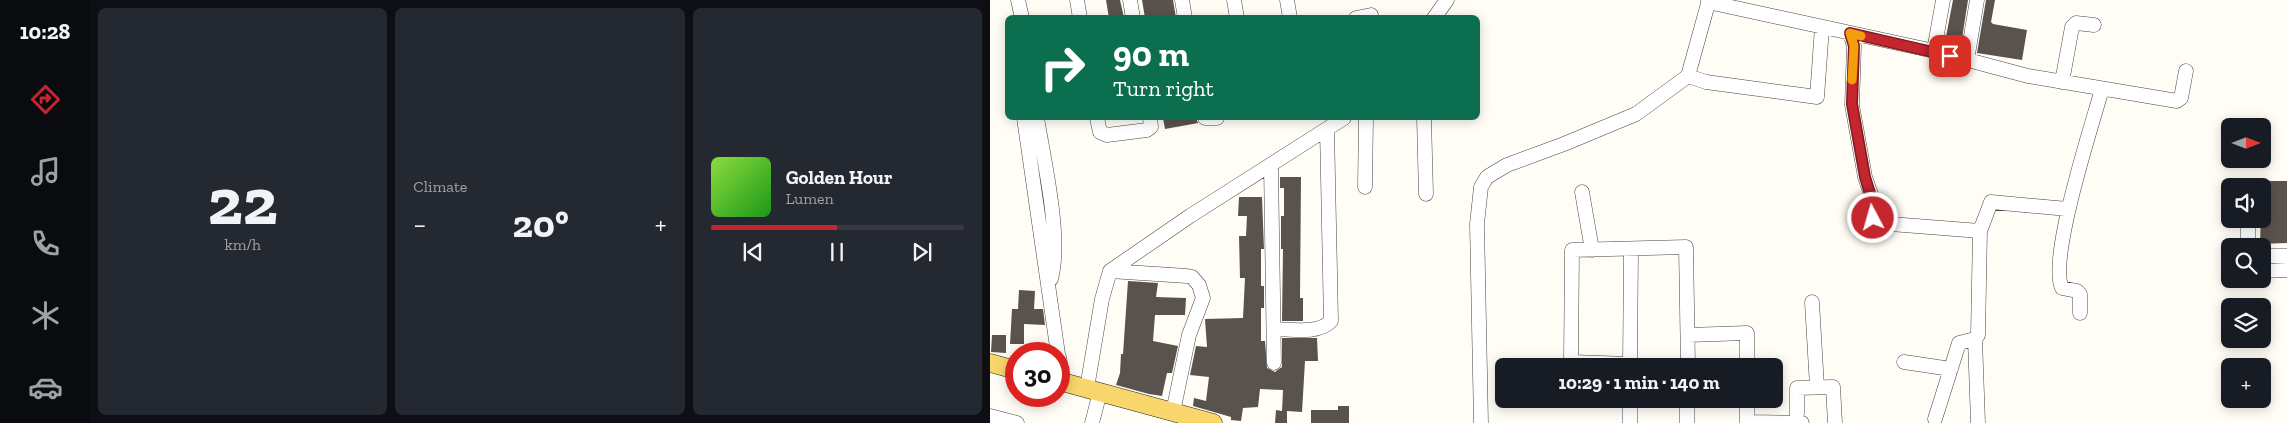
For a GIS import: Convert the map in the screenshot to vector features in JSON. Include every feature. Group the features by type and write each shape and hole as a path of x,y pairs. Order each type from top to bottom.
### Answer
{"main road":[{"path":"990,363 1005,367"},
{"path":"1070,385 1213,423"}],"street":[{"path":"1018,0 1021,15"},
{"path":"1076,0 1079,15"},
{"path":"1130,0 1132,15"},
{"path":"1182,0 1184,15"},
{"path":"1234,0 1237,15"},
{"path":"1287,0 1290,15"},
{"path":"1436,15 1447,0"},
{"path":"1934,51 1943,0"},
{"path":"1967,60 1978,0"},
{"path":"1481,423 1477,224 1480,186 1487,177 1507,164 1564,144 1636,114 1688,76 1709,1 1934,51 2028,76 2180,101 2186,71"},
{"path":"2062,82 2072,27 2076,23 2094,25"},
{"path":"1688,76 1718,85 1816,97 1822,27"},
{"path":"1850,33 1854,46 1852,104 1865,177 1872,200 1873,218 1878,223 1980,231"},
{"path":"2080,313 2080,294 2077,291 2062,288 2059,282 2068,209 2102,89"},
{"path":"1024,120 1056,342"},
{"path":"1037,120 1053,235 1054,263 1048,290"},
{"path":"1097,120 1100,132 1107,135 1147,130 1151,127 1150,120"},
{"path":"1092,423 1102,299 1110,271 1190,216 1341,120"},
{"path":"1365,187 1366,120"},
{"path":"1424,120 1426,194"},
{"path":"1274,329 1313,329 1328,324 1331,321 1327,129"},
{"path":"1271,165 1274,363"},
{"path":"1582,192 1592,250"},
{"path":"1978,423 1975,338 1978,335 1979,320 1980,231 1990,202 2068,209"},
{"path":"1571,358 1572,250 1686,247 1688,358"},
{"path":"1630,358 1631,249"},
{"path":"2271,256 2287,256"},
{"path":"2271,270 2287,270"},
{"path":"1110,271 1187,276 1196,280 1202,291 1201,306 1189,335 1173,412"},
{"path":"1812,302 1817,387"},
{"path":"1688,334 1747,333 1747,358"},
{"path":"1935,419 1959,343 1975,338"},
{"path":"1904,362 1951,369"},
{"path":"1747,408 1747,423 1799,418 1796,388 1834,387 1835,423"},
{"path":"1630,408 1630,423"},
{"path":"1687,408 1687,423"},
{"path":"990,416 1017,423"}],"building":[{"path":"1106,0 1120,0 1123,15 1108,15"},
{"path":"1142,0 1173,0 1176,15 1144,15"},
{"path":"1953,0 1968,0 1961,45 1945,42"},
{"path":"1986,0 1995,0 1991,22 1993,24 2027,30 2022,60 1977,53"},
{"path":"1163,120 1197,120 1198,123 1165,129"},
{"path":"1280,177 1301,177 1300,298 1303,298 1303,321 1282,321 1283,249 1281,249 1281,216 1284,216 1284,188 1280,188"},
{"path":"2271,181 2287,181 2287,243 2271,244 2271,238 2260,238 2261,228 2271,228"},
{"path":"1239,197 1262,197 1264,249 1261,249 1261,286 1264,286 1264,308 1261,308 1261,341 1265,341 1267,368 1275,372 1282,367 1282,338 1317,338 1318,361 1305,361 1302,412 1287,411 1287,423 1275,423 1276,410 1282,411 1283,390 1260,389 1258,407 1243,408 1241,421 1231,420 1231,417 1193,406 1194,398 1206,401 1209,377 1190,375 1196,346 1207,347 1205,319 1243,318 1245,278 1240,278 1239,236 1246,236 1247,216 1238,216"},
{"path":"1128,281 1158,283 1156,297 1186,298 1185,315 1155,315 1153,341 1178,346 1172,373 1167,373 1162,396 1116,385 1120,373 1121,354 1123,354"},
{"path":"1019,290 1035,291 1034,309 1043,309 1045,325 1024,324 1024,342 1010,342 1012,309 1018,309"},
{"path":"992,335 1006,335 1005,353 991,352"},
{"path":"1338,406 1349,406 1349,423 1311,423 1311,410 1338,410"}],"slow traffic":[{"path":"1852,80 1854,46 1850,33 1861,36"}],"route":[{"path":"1873,218 1873,205 1865,177 1852,104 1854,46 1850,33 1950,56"}]}
